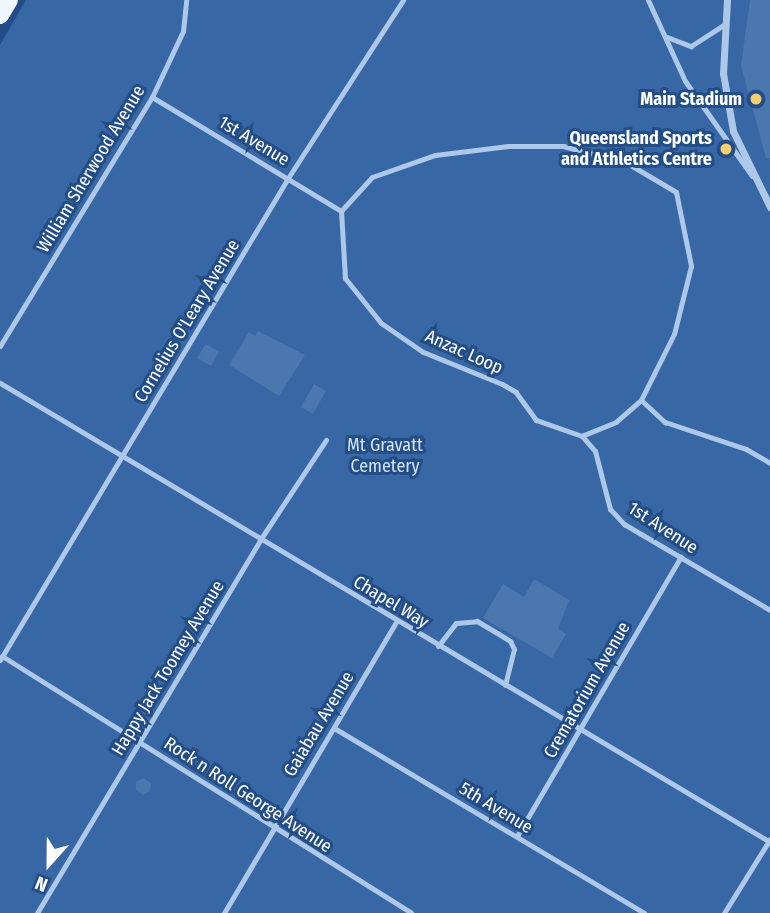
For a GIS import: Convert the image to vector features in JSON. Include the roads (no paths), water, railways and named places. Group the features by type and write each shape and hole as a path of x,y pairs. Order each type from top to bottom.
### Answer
{"main road":[{"path":"0,15 9,0"}],"street":[{"path":"727,0 723,25 723,73 733,131 752,176 770,206"}],"lane":[{"name":"William Sherwood Avenue","path":"0,346 152,97 183,31 186,0"},
{"name":"Cornelius O'Leary Avenue","path":"1,657 288,178 403,0"},
{"path":"648,0 685,81 752,176"},
{"path":"665,35 691,46 723,25"},
{"name":"1st Avenue","path":"152,97 341,211"},
{"path":"341,211 372,177 435,155 508,146 563,146 627,163 676,192 691,266 674,334 641,400 616,422 582,436"},
{"name":"Anzac Loop","path":"341,211 345,278 380,323 423,352 516,392 536,420 582,436"},
{"name":"Chapel Way","path":"0,383 396,622 770,841"},
{"path":"641,400 665,422 746,449 770,463"},
{"name":"1st Avenue","path":"582,436 595,451 610,509 624,523 770,610"},
{"name":"Happy Jack Toomey Avenue","path":"37,913 260,540 326,440"},
{"name":"Crematorium Avenue","path":"517,836 681,557"},
{"path":"438,646 456,623 477,621 510,641 514,649 505,685"},
{"name":"Gaiabau Avenue","path":"224,913 396,622"},
{"name":"Rock n Roll George Avenue","path":"1,657 140,742 272,830 411,913"},
{"name":"5th Avenue","path":"334,728 644,913"},
{"path":"724,913 770,841"}],"place":[{"name":"Main Stadium","path":"756,99"},
{"name":"Queensland Sports and Athletics Centre","path":"726,149"}],"park label":[{"name":"Mt Gravatt Cemetery","path":"385,456"}]}
